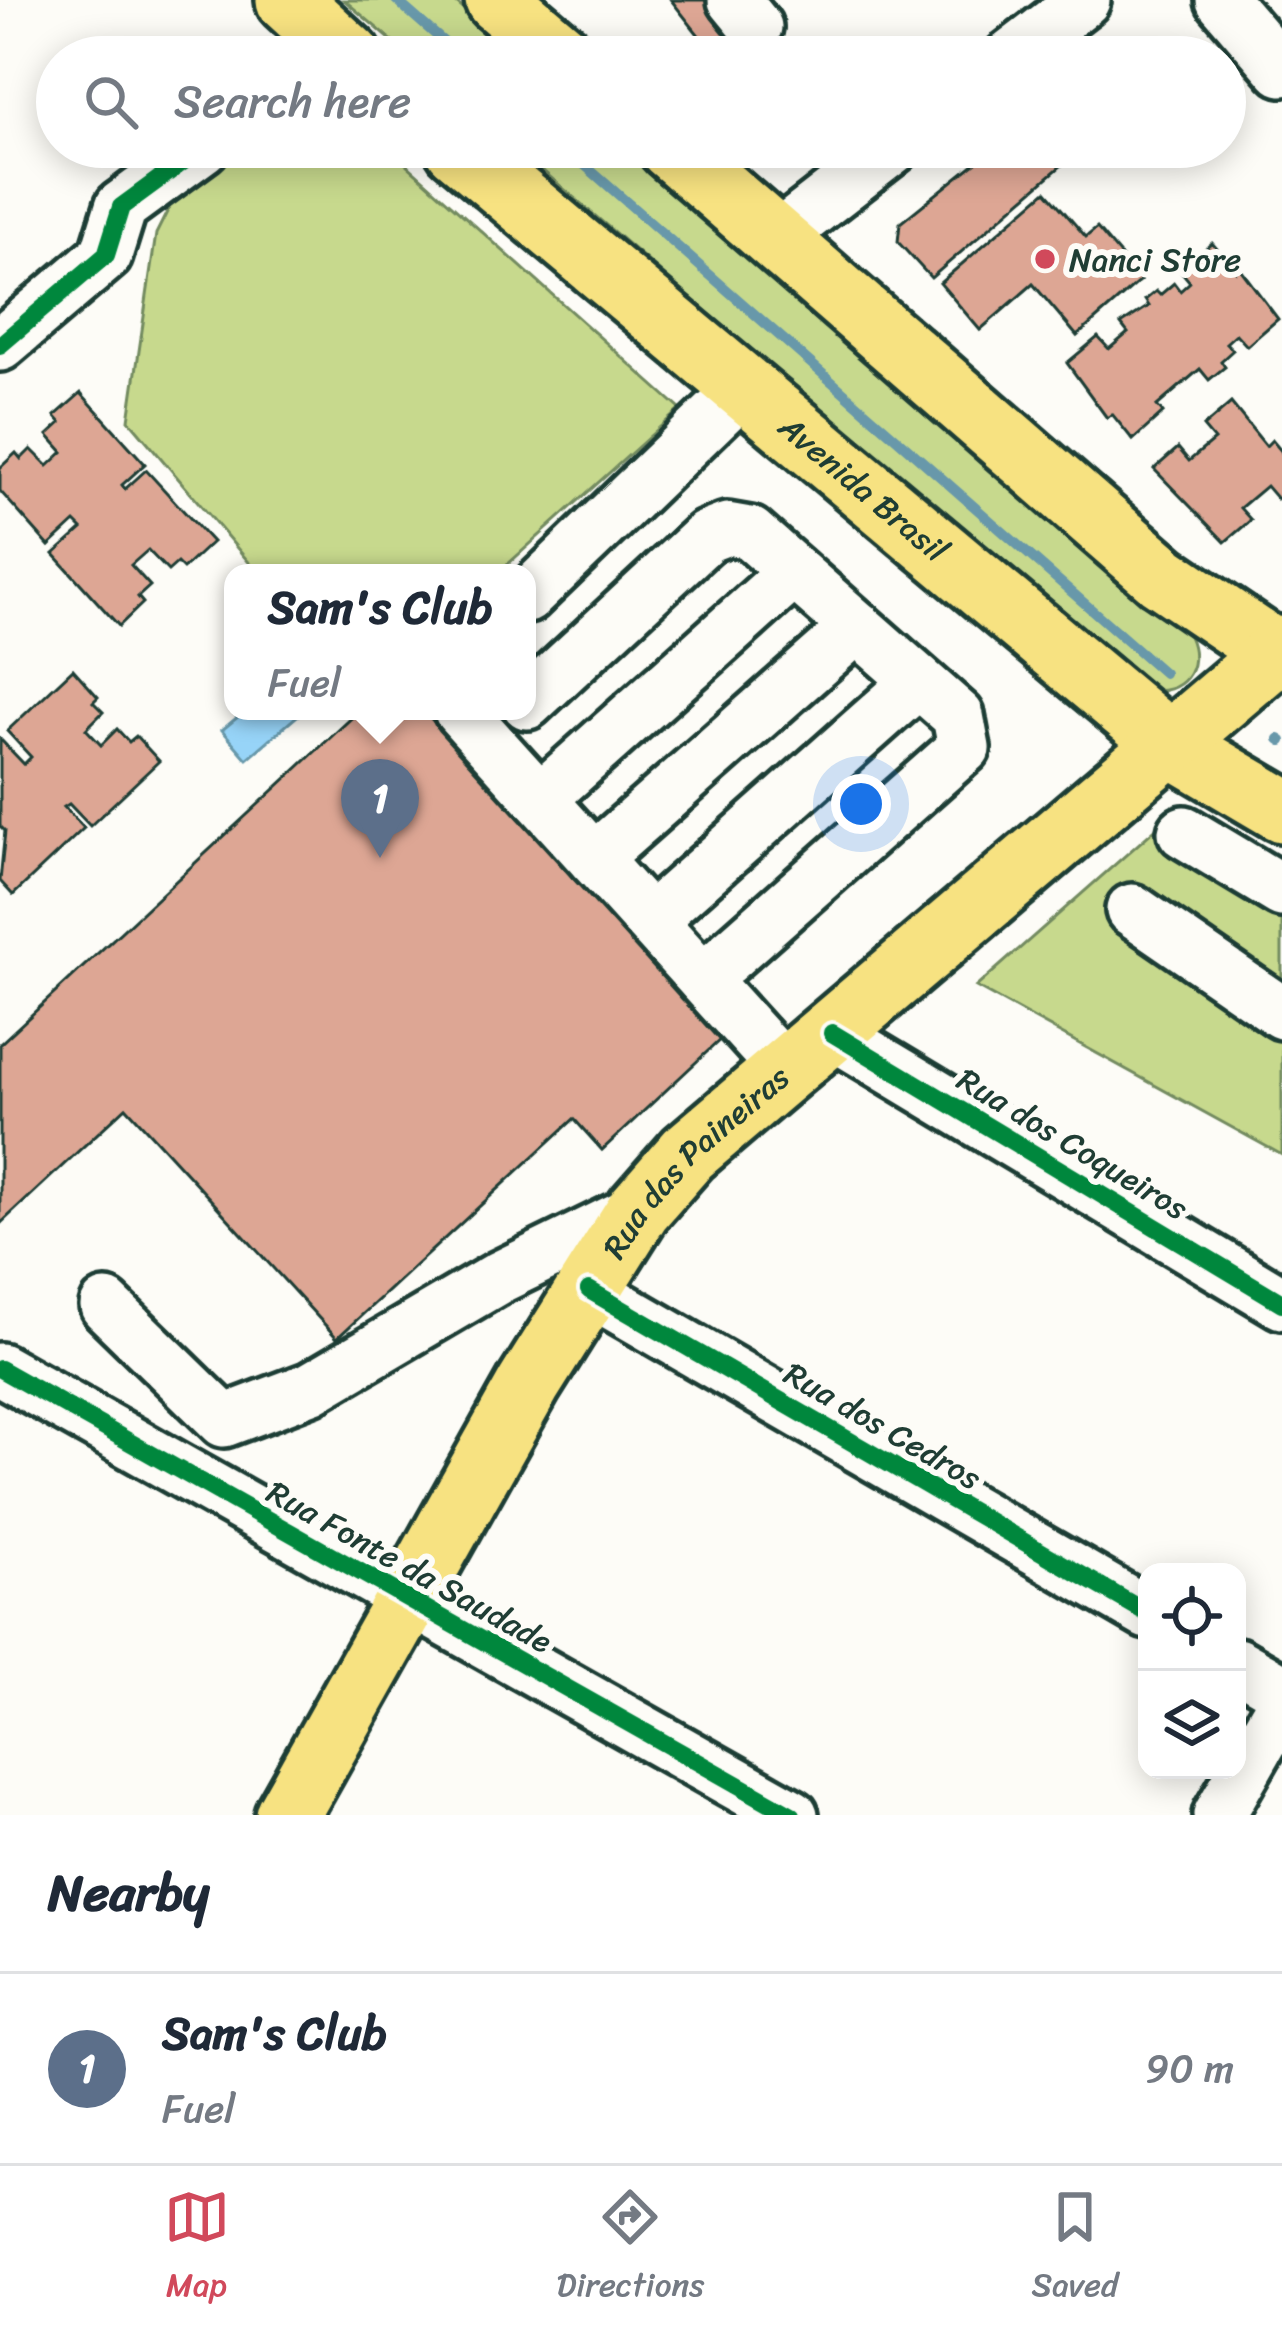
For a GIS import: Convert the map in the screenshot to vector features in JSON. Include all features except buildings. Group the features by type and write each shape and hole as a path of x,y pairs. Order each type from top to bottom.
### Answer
{"main road":[{"path":"497,0 539,36"},
{"name":"Avenida Brasil","path":"482,168 1167,742 1282,810"},
{"path":"695,168 1162,576 1280,653"},
{"name":"Rua das Paineiras","path":"287,1815 412,1601 529,1384 639,1209 688,1153 1167,742 1280,653"}],"street":[{"path":"1037,36 1084,0"},
{"path":"1222,0 1282,70"},
{"path":"0,345 106,255 121,207 174,168"},
{"path":"777,238 867,168"},
{"path":"536,588 745,388"},
{"path":"536,695 706,537 728,530 750,533 958,716 964,748 703,979"},
{"path":"540,799 794,572"},
{"path":"594,859 857,627"},
{"path":"650,920 918,682"},
{"name":"Rua dos Coqueiros","path":"488,721 540,799 703,979 809,1052 1282,1304"},
{"path":"1184,832 1282,891"},
{"path":"1132,910 1282,1013"},
{"path":"106,1306 224,1421 311,1388 500,1277 639,1209"},
{"name":"Rua dos Cedros","path":"589,1290 1138,1607"},
{"name":"Rua Fonte da Saudade","path":"0,1370 792,1815"},
{"path":"1246,1669 1282,1690"},
{"path":"1219,1815 1282,1705"}],"green space":[{"path":"344,0 453,0 495,36 386,36"},
{"path":"202,168 410,168 680,409 508,564 250,564 129,420 156,234 182,182"},
{"path":"539,168 647,168 1189,636 1194,659 1187,678 1170,689 1147,690"},
{"path":"1179,808 1282,870 1282,1155 976,987"}],"water":[{"path":"234,720 292,720 247,759 222,730"}],"waterway":[{"path":"396,0 437,36"},
{"path":"588,168 1164,673"}],"cycle path":[{"path":"0,345 106,255 121,207 174,168"},
{"path":"832,1033 1282,1303"},
{"path":"589,1290 1138,1608"},
{"path":"0,1369 792,1815"}],"place":[{"name":"Nanci Store","path":"1045,259"},
{"name":"Sam's Club","path":"380,858"}]}
